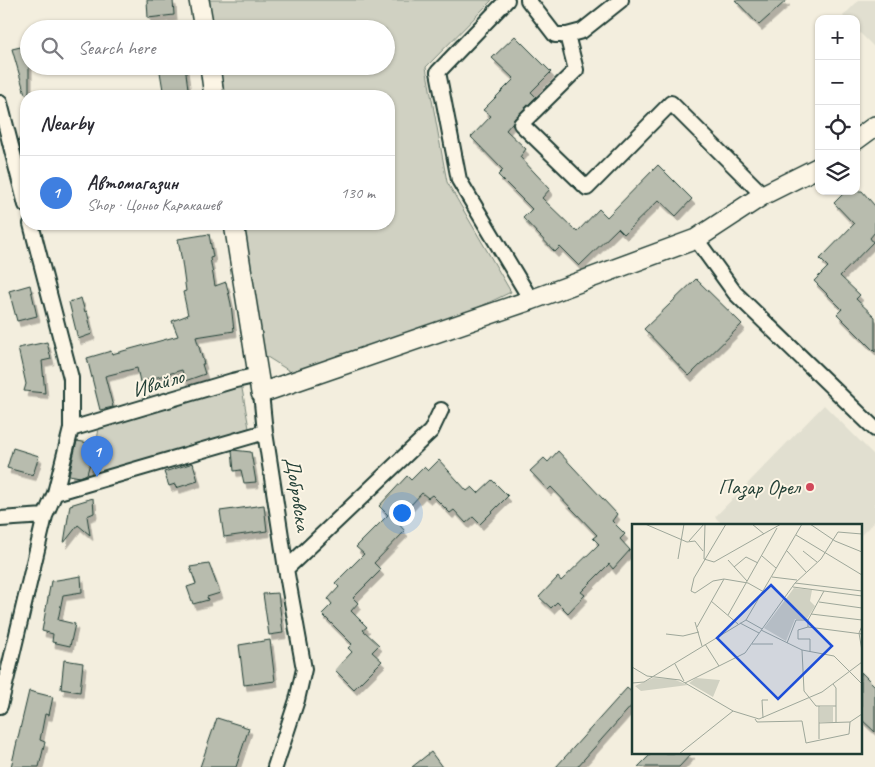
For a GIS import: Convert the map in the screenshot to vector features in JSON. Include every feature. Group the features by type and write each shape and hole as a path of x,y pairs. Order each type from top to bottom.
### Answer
{"street":[{"path":"199,0 202,20"},
{"path":"507,0 438,72 459,180 531,300"},
{"path":"528,0 555,35 568,35 582,31 621,0"},
{"path":"568,35 576,70 521,124 586,188 671,103 763,195"},
{"path":"211,75 213,90"},
{"path":"0,104 20,182"},
{"path":"860,137 875,126"},
{"path":"260,384 531,300 696,239 763,195 815,169"},
{"path":"0,706 45,516 55,493 70,429 71,378 33,230"},
{"name":"Добровска","path":"235,230 260,384 265,432 286,569 304,669 275,767"},
{"path":"696,239 735,293 875,429"},
{"name":"Ивайло","path":"70,429 232,381 260,384"},
{"path":"286,569 431,431 441,410"},
{"path":"55,493 265,432"},
{"path":"0,519 45,516"}],"shaded area":[{"path":"209,0 492,0 426,67 447,182 511,292 437,327 291,372 264,355 245,230 395,230 395,90 223,90 220,75 395,75 395,20 212,20"},
{"path":"859,0 875,0 875,48 860,33 860,15 844,15"},
{"path":"241,383 249,428 91,477 99,428"},
{"name":"Пазар Орел","path":"824,405 875,456 875,521 862,534 862,524 722,524 715,517"}],"building":[{"path":"147,0 173,0 174,15 148,18"},
{"path":"735,0 787,0 759,25"},
{"path":"515,36 551,72 531,92 536,97 506,130 526,149 520,157 550,189 542,198 577,232 599,209 607,217 658,165 692,199 676,216 659,200 624,234 618,228 579,266 560,247 555,252 523,218 532,209 498,175 503,170 471,137 491,116 483,110 514,79 492,58"},
{"path":"20,47 20,75 29,75 29,90 24,90 12,49"},
{"path":"160,75 186,75 188,90 163,90"},
{"path":"860,191 862,191 875,206 875,232 870,238 873,242 840,276 860,295 856,299 875,317 875,352 837,314 842,309 814,281 828,267 820,259 854,224 834,203 842,195 860,195"},
{"path":"209,234 213,257 210,258 215,286 226,282 234,331 196,337 205,374 185,381 182,370 140,382 137,368 105,376 113,407 100,410 87,358 111,351 112,354 178,336 172,321 188,315 183,292 186,291 178,239"},
{"path":"696,279 742,324 689,376 644,329"},
{"path":"30,285 37,316 17,321 9,291"},
{"path":"81,298 85,312 87,311 92,334 78,339 69,302"},
{"path":"47,342 51,359 42,361 45,393 24,391 26,384 18,348"},
{"path":"77,441 95,444 87,474 80,477 69,475"},
{"path":"13,448 39,456 33,475 7,468"},
{"path":"233,450 251,452 256,482 244,483 241,470 234,471"},
{"path":"558,451 617,514 612,521 625,534 620,539 630,550 613,569 609,564 581,592 585,595 568,613 557,602 551,608 539,597 558,577 561,581 599,544 593,538 597,535 551,487 548,490 530,471 544,458 548,462"},
{"path":"439,460 467,491 472,487 478,493 492,480 508,496 480,524 473,517 466,523 454,510 450,513 432,495 428,498 422,493 396,521 405,531 374,563 381,570 353,598 358,603 351,611 367,627 363,630 379,645 372,652 382,661 354,689 335,670 352,652 348,648 352,644 322,614 332,604 328,599 339,587 335,583 364,554 356,547 388,515 379,506 407,476 411,480 424,467 428,471"},
{"path":"193,463 198,481 176,488 175,484 169,486 164,472"},
{"path":"93,498 94,513 87,516 90,535 78,525 64,543 70,505"},
{"path":"264,505 267,531 224,537 220,511"},
{"path":"209,564 220,593 207,597 208,600 193,604 187,587 196,584 190,567"},
{"path":"81,576 82,592 63,595 58,620 75,624 70,646 52,642 53,634 42,631 51,581"},
{"path":"278,593 283,633 269,635 263,594"},
{"path":"270,640 275,681 244,685 239,645"},
{"path":"64,660 83,663 80,692 61,689"},
{"path":"862,673 875,686 875,732 862,720"},
{"path":"627,688 632,692 632,705 577,767 556,767"},
{"path":"29,691 53,697 49,715 45,714 40,740 45,742 39,767 11,767"},
{"path":"217,718 249,728 236,767 200,767"},
{"path":"431,752 442,767 412,767"},
{"path":"651,754 691,754 679,767 638,767"}],"place":[{"name":"Автомагазин","path":"97,477"},
{"name":"Пазар Орел","path":"810,487"}]}
